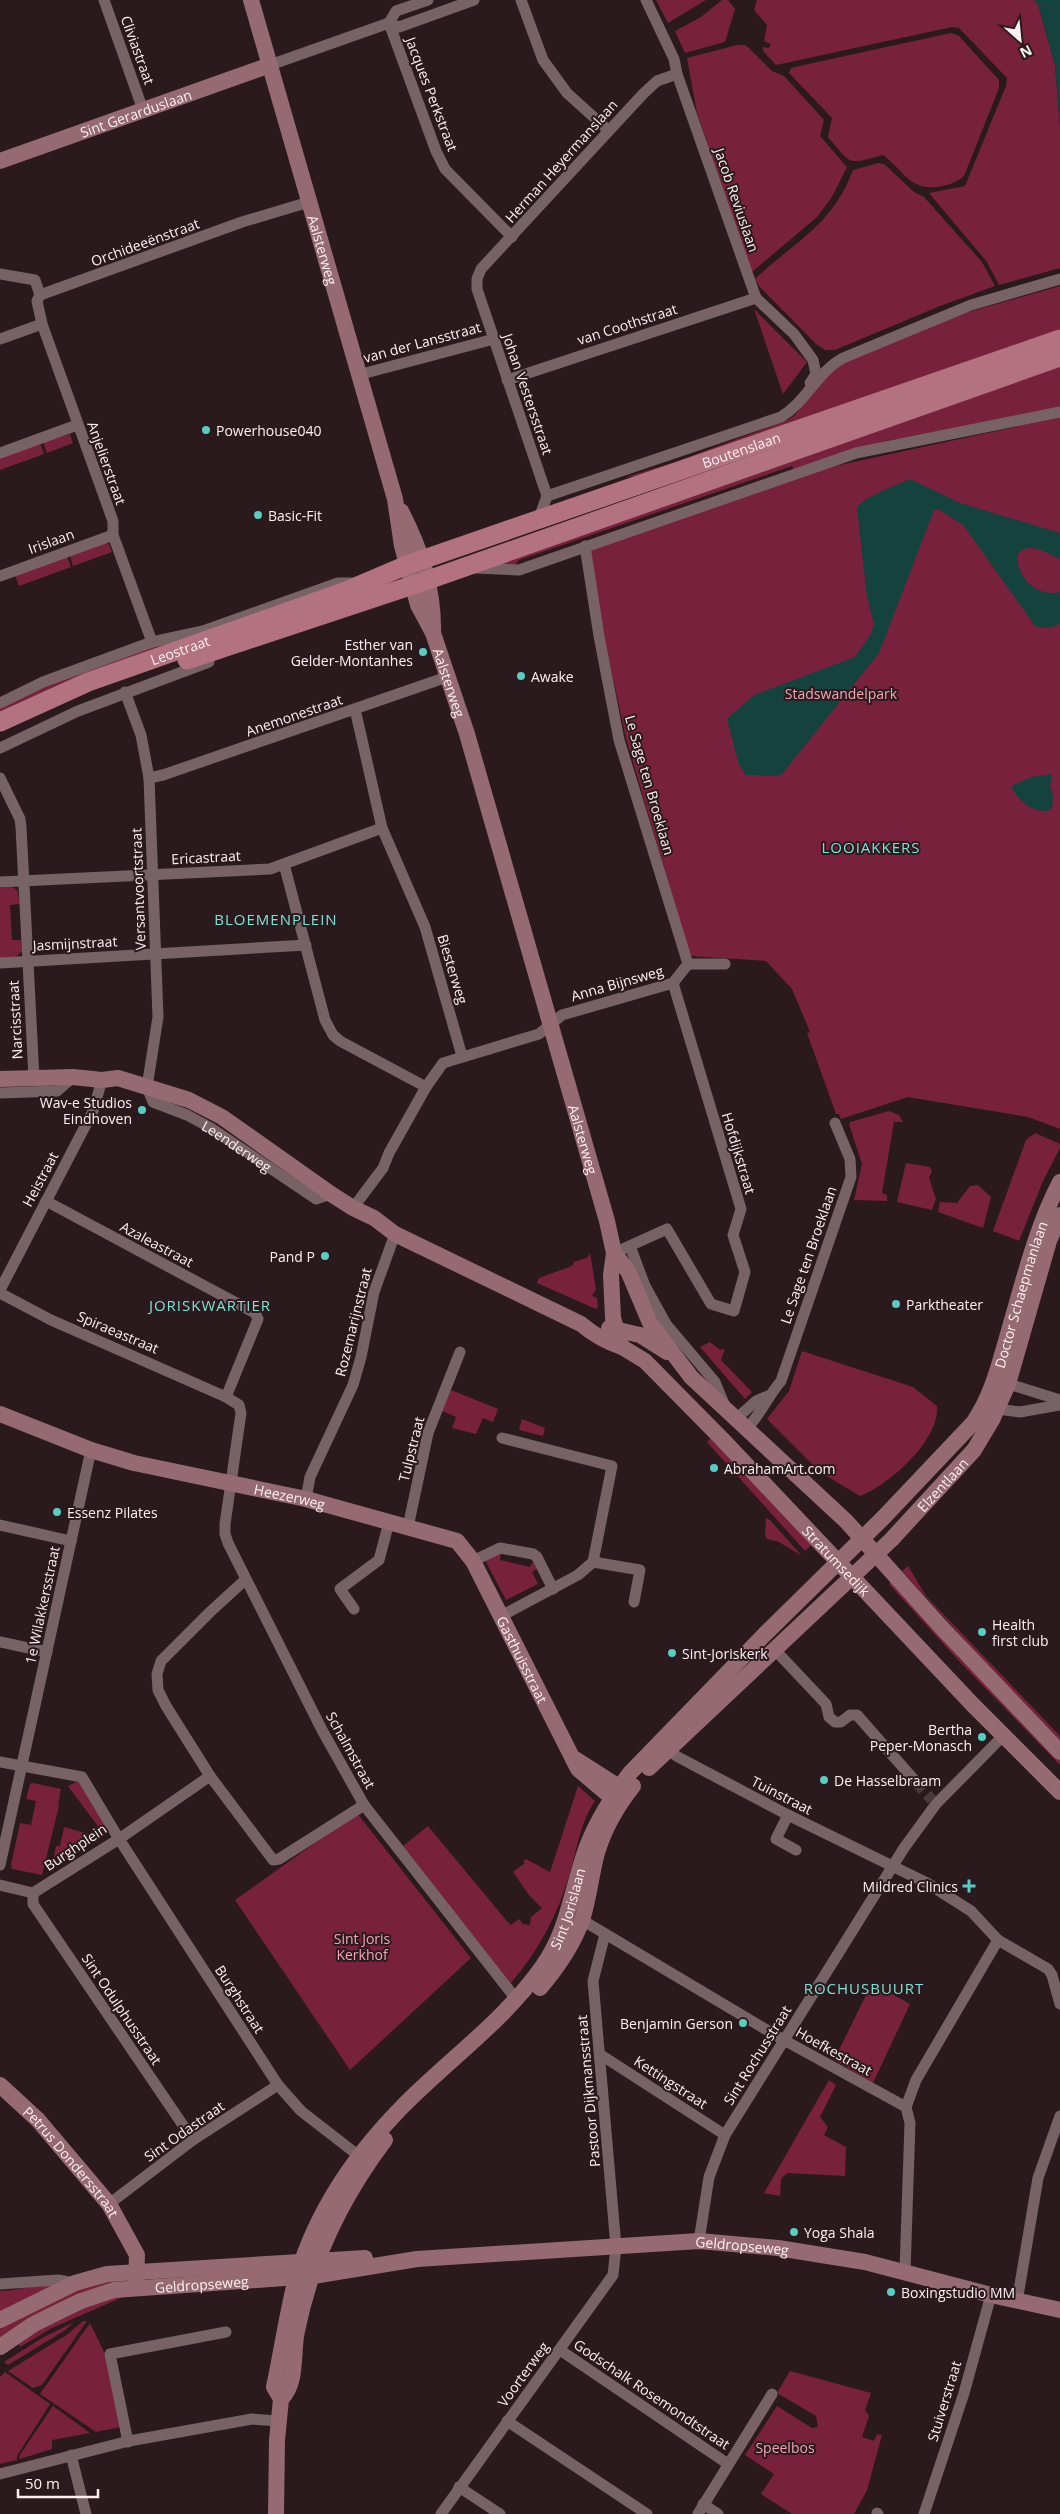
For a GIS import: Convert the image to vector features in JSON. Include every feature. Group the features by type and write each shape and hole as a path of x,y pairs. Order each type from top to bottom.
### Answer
{"main road":[{"name":"Aalsterweg","path":"251,0 358,375 420,583 434,610 433,633 467,734 527,947 543,971 552,1003 555,1014 550,1026 607,1221 614,1254 611,1275 612,1303 616,1330"},
{"name":"Sint Gerarduslaan","path":"0,161 270,65"},
{"name":"Boutenslaan","path":"415,562 1060,338"},
{"name":"Boutenslaan","path":"420,583 1060,357"},
{"name":"Leostraat","path":"0,722 111,673 362,583 415,562"},
{"name":"Leostraat","path":"0,735 98,691 420,583"},
{"name":"Leenderweg","path":"0,1079 73,1077 102,1080 118,1078 189,1100 222,1117 324,1197 357,1211 378,1228 391,1232 581,1324 596,1336 622,1347"},
{"name":"Doctor Schaepmanlaan","path":"1001,1382 1044,1216 1060,1182"},
{"name":"Doctor Schaepmanlaan","path":"1001,1382 1049,1241 1060,1215"},
{"name":"Aalsterweg","path":"614,1254 628,1271 645,1314 675,1358"},
{"name":"Leenderweg","path":"581,1324 640,1335 675,1358"},
{"path":"616,1330 622,1347"},
{"name":"Stratumsedijk","path":"622,1347 645,1361 839,1562 1003,1736 1060,1792"},
{"path":"675,1358 691,1377 862,1539 942,1628 1060,1752"},
{"name":"Elzentlaan","path":"852,1576 960,1468 974,1450 1001,1382"},
{"name":"Elzentlaan","path":"839,1562 991,1408"},
{"name":"Heezerweg","path":"0,1414 91,1450 134,1463 306,1499 457,1541 473,1561"},
{"name":"Gasthuisstraat","path":"473,1561 578,1769 585,1777 618,1794"},
{"name":"Sint Jorislaan","path":"308,2269 333,2194 358,2156 401,2108 516,1999 542,1967 557,1942 568,1916 588,1845 618,1794 643,1774 663,1747 764,1634 839,1562"},
{"name":"Sint Jorislaan","path":"663,1747 776,1650 852,1576"},
{"name":"Sint Jorislaan","path":"308,2269 340,2208 387,2138 408,2114 534,1994 561,1961 582,1920 600,1845 618,1794"},
{"name":"Petrus Dondersstraat","path":"0,2084 38,2120 109,2204 131,2246 127,2256 133,2271 135,2288"},
{"name":"Geldropseweg","path":"0,2347 34,2324 81,2301 114,2290 308,2269 700,2241 778,2248 865,2262 1017,2302 1060,2310"},
{"path":"276,2514 278,2421 281,2400 289,2392 297,2330 307,2286 308,2269"},
{"name":"Geldropseweg","path":"0,2320 75,2283 107,2274 133,2271 308,2269"}],"street":[{"name":"Cliviastraat","path":"104,0 143,110"},
{"path":"270,65 389,23 396,12 428,0"},
{"path":"389,23 399,27 454,3 474,0"},
{"path":"521,0 543,60 567,92 608,130"},
{"name":"Jacob Reviuslaan","path":"646,0 674,58 677,74 756,298 794,334 813,360 816,369 805,393"},
{"name":"Jacques Perkstraat","path":"389,23 436,151 445,169 512,237"},
{"name":"Herman Heyermanslaan","path":"477,279 481,269 608,130 657,82 677,74"},
{"name":"Orchideeënstraat","path":"40,295 242,222 309,202"},
{"path":"0,274 35,280 40,295"},
{"name":"Johan Vestersstraat","path":"477,279 477,289 547,496"},
{"name":"Boutenslaan","path":"547,496 781,417 793,410 805,393 810,390 833,364 971,305 1019,289 1060,279"},
{"name":"Anjelierstraat","path":"40,295 37,301 42,324 112,521 113,535 152,642"},
{"name":"van Coothstraat","path":"507,380 756,298"},
{"path":"0,339 42,324"},
{"name":"van der Lansstraat","path":"358,375 494,339"},
{"name":"Boutenslaan","path":"464,567 519,570 856,453 1060,412"},
{"path":"0,453 77,425"},
{"path":"539,518 547,496"},
{"name":"Irislaan","path":"0,576 113,535"},
{"name":"Le Sage ten Broeklaan","path":"585,546 599,636 619,740 688,964"},
{"name":"Leostraat","path":"0,703 43,682 152,642 202,631 338,583 362,583"},
{"name":"Leostraat","path":"0,748 78,711 217,659 240,643"},
{"name":"Anemonestraat","path":"149,778 447,677"},
{"name":"Versantvoortstraat","path":"125,692 141,735 149,778 151,875 158,1017 147,1087"},
{"name":"Biesterweg","path":"355,709 382,828 425,927 462,1056"},
{"path":"0,778 20,819 27,961 0,963"},
{"name":"Ericastraat","path":"24,881 270,869 382,828"},
{"path":"284,864 325,1020 333,1035 340,1041 426,1087"},
{"path":"0,882 24,881"},
{"name":"Jasmijnstraat","path":"27,961 306,945"},
{"name":"Narcisstraat","path":"27,961 34,1078"},
{"path":"688,964 724,964"},
{"name":"Anna Bijnsweg","path":"462,1056 539,1034 562,1015 673,983 688,964"},
{"name":"Hofdijkstraat","path":"630,1246 667,1229 711,1304 734,1311 745,1272 733,1235 741,1209 673,983"},
{"path":"357,1211 439,1067 462,1056"},
{"path":"0,1093 57,1091 73,1077"},
{"name":"Heistraat","path":"0,1292 93,1111 102,1080"},
{"name":"Le Sage ten Broeklaan","path":"736,1419 764,1408 770,1395 781,1381 850,1177 850,1159 835,1123"},
{"name":"Azaleastraat","path":"46,1201 255,1312 258,1319 226,1397"},
{"name":"Rozemarijnstraat","path":"306,1499 310,1477 353,1385 376,1283 391,1232"},
{"path":"614,1254 630,1246 645,1286 666,1324 714,1382 736,1419"},
{"name":"Spiraeastraat","path":"0,1292 51,1320 226,1397"},
{"name":"Tulpstraat","path":"408,1527 428,1432 460,1352"},
{"path":"1001,1382 1060,1400"},
{"name":"Schalmstraat","path":"226,1397 240,1405 241,1413 225,1534 245,1580 322,1730 364,1805 516,1999"},
{"path":"991,1408 1020,1412 1060,1405"},
{"path":"501,1616 578,1575 593,1562 612,1466 502,1438"},
{"name":"1e Wilakkersstraat","path":"22,1765 91,1450"},
{"path":"354,1609 340,1589 379,1560 389,1522"},
{"path":"0,1525 71,1541"},
{"path":"473,1561 500,1548 533,1554 537,1557 554,1589"},
{"path":"593,1562 640,1570 634,1602"},
{"path":"245,1580 210,1612 162,1661 158,1674 158,1690 166,1706 210,1776 273,1860 279,1859 364,1805"},
{"path":"0,1642 47,1652"},
{"path":"776,1650 826,1704 829,1717 835,1722 841,1722 850,1715 857,1715 916,1782"},
{"name":"Sint Rochusstraat","path":"700,2241 710,2177 725,2135 782,2039 894,1868 904,1848 934,1802 1003,1736"},
{"name":"Tuinstraat","path":"663,1747 788,1815 927,1883 971,1911 998,1940 1048,1970 1052,1975 1060,2004"},
{"name":"Burghplein","path":"0,1762 82,1777 119,1839 33,1893"},
{"path":"0,1865 22,1765"},
{"path":"119,1839 210,1776"},
{"path":"788,1815 776,1839 796,1850"},
{"name":"Burghstraat","path":"119,1839 278,2085 301,2111 358,2156"},
{"path":"0,1885 33,1893"},
{"name":"Sint Odulphusstraat","path":"33,1893 33,1904 193,2140"},
{"name":"Hoefkestraat","path":"582,1920 782,2039 906,2107"},
{"name":"Pastoor Dijkmansstraat","path":"605,1934 593,1981 601,2055 616,2247"},
{"path":"905,2272 910,2123 906,2107 916,2080 998,1940"},
{"name":"Kettingstraat","path":"601,2055 725,2135"},
{"name":"Sint Odastraat","path":"109,2204 193,2140 278,2085"},
{"path":"1017,2302 1038,2178 1058,2121"},
{"name":"Voorterweg","path":"442,2514 459,2487 613,2275 616,2247"},
{"name":"Geldropseweg","path":"0,2284 58,2280 75,2283"},
{"name":"Stuiverstraat","path":"924,2514 964,2392 990,2295"},
{"path":"128,2442 110,2354 226,2332"},
{"name":"Godschalk Rosemondtstraat","path":"560,2350 728,2464"},
{"path":"718,2514 700,2509 772,2394"},
{"path":"0,2474 71,2454 128,2442 252,2419 278,2421"},
{"path":"507,2421 647,2514"},
{"path":"71,2454 86,2514"},
{"path":"459,2487 500,2514"}],"green space":[{"path":"656,0 706,0 668,23"},
{"path":"722,0 728,0 735,9 725,42 685,53 675,31 701,17"},
{"path":"757,0 1034,0 1038,4 1055,65 1060,127 1060,268 999,285 987,262 929,193 965,186 1006,86 1007,78 959,28 952,27 776,65 762,47 769,48 771,44 764,41 767,25 754,10"},
{"path":"951,33 959,36 999,80 999,88 964,176 943,186 932,187 915,183 883,155 856,161 846,158 828,137 832,118 789,73 791,68 799,66"},
{"path":"737,45 745,45 772,71 784,76 824,120 820,136 847,167 832,197 817,217 752,272 697,113 687,58"},
{"path":"878,163 884,164 914,192 924,197 982,262 995,286 940,306 835,350 825,350 816,344 759,286 755,279 823,219 844,189 853,170"},
{"path":"1060,286 1060,333 662,473 626,477 675,462 788,420 795,415 827,373 837,365 947,318"},
{"path":"754,309 807,362 783,394"},
{"path":"1060,362 1060,408 887,441 794,470 792,466 519,560 514,566 492,562"},
{"name":"Stadswandelpark","path":"1060,417 1060,1129 1028,1117 908,1097 841,1119 839,1114 836,1114 807,1033 810,1032 792,989 766,961 690,956 626,738 606,646 589,545 826,468"},
{"path":"70,434 73,443 47,453 43,442"},
{"path":"40,443 44,454 0,470 0,458"},
{"path":"106,543 109,544 112,552 73,566 70,555"},
{"path":"67,556 71,567 19,586 15,575"},
{"path":"197,636 0,715 0,706 72,675 146,649"},
{"path":"12,887 17,890 20,904 10,905 12,940 21,940 22,951 16,957 0,959 0,888"},
{"path":"889,1111 899,1115 903,1122 894,1122 882,1193 887,1195 887,1201 854,1200 862,1164 849,1124 850,1122"},
{"path":"1035,1133 1060,1144 1060,1148 1043,1181 1019,1241 993,1231 1026,1140"},
{"path":"906,1163 930,1167 932,1171 929,1178 936,1199 932,1210 897,1202"},
{"path":"978,1185 991,1197 983,1228 938,1212 940,1202 957,1203 970,1186"},
{"path":"590,1253 596,1289 592,1296 597,1298 598,1307 596,1309 537,1283 539,1278 572,1266 574,1262 587,1258"},
{"path":"710,1342 720,1350 725,1349 721,1360 752,1392 745,1399 700,1347"},
{"path":"802,1351 913,1387 937,1406 936,1419 930,1433 922,1447 911,1460 885,1482 860,1496 820,1472 767,1419 789,1391"},
{"path":"451,1390 498,1409 493,1422 483,1418 476,1434 452,1428 456,1417 442,1411"},
{"path":"522,1419 545,1428 543,1436 519,1430"},
{"path":"712,1437 812,1544 805,1551 707,1442"},
{"path":"766,1518 770,1520 802,1556 779,1542 767,1539 765,1536"},
{"path":"501,1553 500,1560 530,1567 533,1561 537,1569 532,1572 538,1584 506,1600 486,1562 487,1558"},
{"path":"908,1566 926,1596 1060,1736 1060,1745 902,1571"},
{"path":"891,1581 960,1659 1060,1758 1060,1765 958,1660 889,1584"},
{"path":"80,1780 107,1824 100,1829 68,1786"},
{"path":"30,1784 61,1789 59,1806 42,1875 12,1869 11,1865 20,1823 31,1825 36,1801 26,1799"},
{"path":"578,1786 595,1801 586,1817 560,1903 530,1959 510,1984 403,1846 428,1826 511,1925 519,1919 523,1924 530,1925 531,1917 542,1908 529,1895 513,1872 525,1863 523,1861 526,1859 550,1872"},
{"name":"Sint Joris Kerkhof","path":"357,1813 471,1958 350,2070 235,1900"},
{"path":"64,1827 96,1836 95,1841 51,1871 56,1846 60,1846"},
{"path":"872,1983 910,2004 873,2083 834,2060"},
{"path":"829,2080 836,2085 820,2117 828,2127 824,2135 846,2147 845,2176 787,2173 781,2179 780,2196 764,2193"},
{"path":"122,2276 123,2284 0,2341 0,2328 27,2312 76,2289"},
{"path":"55,2285 0,2313 0,2291"},
{"path":"125,2296 52,2328 20,2347 18,2343 83,2307 111,2298"},
{"path":"83,2321 87,2321 42,2385 33,2388 8,2371 68,2334"},
{"path":"74,2322 64,2331 8,2365 4,2362 42,2338"},
{"path":"90,2323 108,2360 121,2427 96,2432 40,2394"},
{"name":"Speelbos","path":"790,2371 871,2393 865,2410 869,2416 862,2437 874,2441 877,2434 882,2435 867,2490 854,2514 792,2514 761,2494 774,2474 745,2455 777,2406 812,2428 818,2427 816,2416 777,2393"},
{"path":"5,2372 50,2404 17,2456 17,2460 0,2464 0,2377"},
{"path":"53,2406 90,2433 52,2440 52,2449 20,2459 19,2456"}],"water":[{"path":"1034,0 1060,0 1060,127 1055,65 1038,4"},
{"path":"912,480 960,503 1060,533 1060,559 1032,548 1021,551 1017,556 1021,572 1030,584 1044,592 1060,592 1060,623 1048,628 1035,626 964,526 940,510 934,510 879,653 782,774 778,776 746,775 739,765 727,719 754,695 855,657 871,634 874,624 867,597 857,508 872,496"},
{"path":"1052,774 1050,786 1053,795 1052,808 1048,811 1036,810 1026,804 1017,796 1011,786 1032,777"}],"tunnel":[{"path":"916,1782 932,1800"}],"place":[{"name":"Powerhouse040","path":"206,430"},
{"name":"Basic-Fit","path":"258,515"},
{"name":"Esther van Gelder-Montanhes","path":"423,652"},
{"name":"Awake","path":"521,676"},
{"name":"Wav-e Studios Eindhoven","path":"142,1110"},
{"name":"Pand P","path":"325,1256"},
{"name":"Parktheater","path":"896,1304"},
{"name":"AbrahamArt.com","path":"714,1468"},
{"name":"Essenz Pilates","path":"57,1512"},
{"name":"Health first club","path":"982,1632"},
{"name":"Sint-Joriskerk","path":"672,1653"},
{"name":"Bertha Peper-Monasch","path":"982,1737"},
{"name":"De Hasselbraam","path":"824,1780"},
{"name":"Mildred Clinics","path":"969,1886"},
{"name":"Benjamin Gerson","path":"743,2023"},
{"name":"Yoga Shala","path":"794,2232"},
{"name":"Boxingstudio MM","path":"891,2292"}],"district":[{"name":"LOOIAKKERS","path":"871,847"},
{"name":"BLOEMENPLEIN","path":"276,919"},
{"name":"JORISKWARTIER","path":"210,1305"},
{"name":"ROCHUSBUURT","path":"864,1988"}]}
